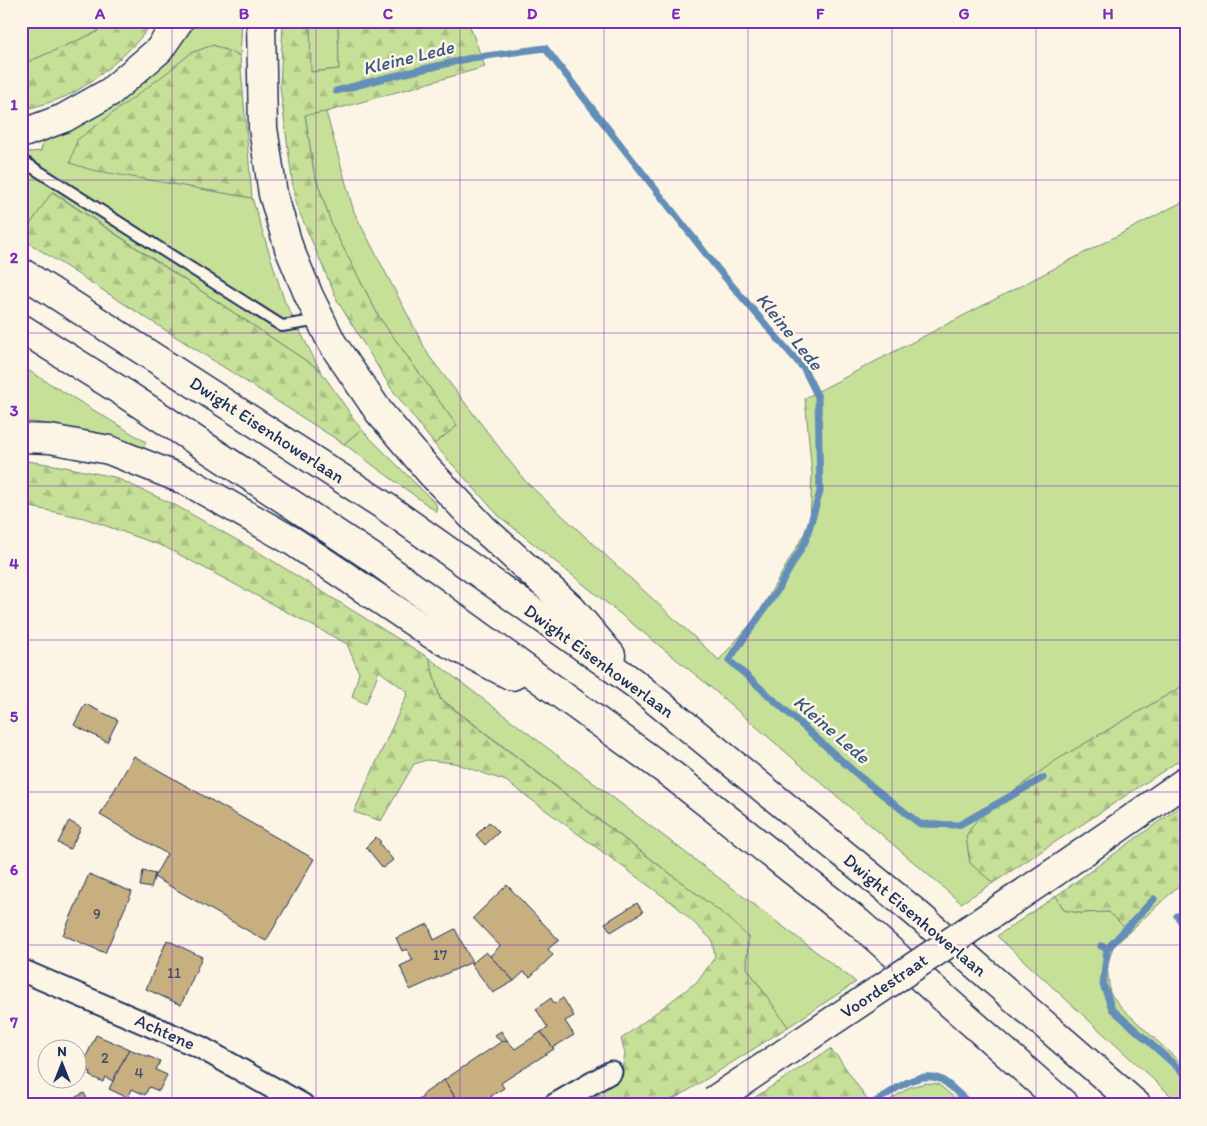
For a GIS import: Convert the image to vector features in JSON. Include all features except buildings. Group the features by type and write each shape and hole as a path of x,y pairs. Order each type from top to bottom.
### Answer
{"main road":[{"path":"21,134 64,118 110,92 159,50 179,21"},
{"path":"260,21 263,128 273,194 289,248 309,296 332,343 379,412 429,472 483,528 571,608 634,684"},
{"name":"Dwight Eisenhowerlaan","path":"21,272 386,507 634,684 916,913 1137,1105"},
{"path":"21,328 124,393 373,558 672,774 859,924 1065,1105"},
{"path":"21,438 50,439 109,450 187,480 294,542 433,635 594,717"},
{"name":"Voordestraat","path":"709,1103 1055,872 1186,780"}],"street":[{"name":"Achtene","path":"21,970 200,1047 302,1105"},
{"path":"554,1105 612,1072"}],"lane":[{"path":"21,160 282,326 321,320"}],"green space":[{"path":"21,21 105,21 97,32 21,65"},
{"path":"105,21 153,21 128,51 83,87 61,98 21,110 21,65 97,32"},
{"path":"196,21 242,21 240,56 213,45 191,53 169,71 83,167 252,198 284,300 320,370 53,192 21,237 21,153 41,151 43,142 87,120 129,93 167,60 183,41"},
{"path":"283,21 310,21 311,72 339,69 338,21 468,21 485,67 326,112 305,115 314,172 332,226 379,317 457,426 434,444 391,388 338,302 295,202 280,87"},
{"path":"310,21 338,21 339,69 310,72"},
{"path":"213,45 240,56 252,198 92,170 70,163 77,140 191,53"},
{"path":"326,112 354,212 429,356 525,481 719,660 756,618 810,524 812,474 805,398 1186,200 1186,684 1055,761 1020,787 966,836 970,863 993,883 961,903 702,680 499,516 434,444 457,426 379,317 332,226 314,172 305,114"},
{"path":"52,192 320,370 361,429 344,444 21,238"},
{"path":"21,366 146,442 141,452 97,437 52,425 21,421"},
{"path":"361,429 436,504 437,512 344,444"},
{"path":"21,460 114,477 175,505 260,553 429,658 440,699 731,920 748,937 747,968 788,1027 681,1095 659,1105 550,1105 621,1073 625,1054 621,1039 698,981 715,957 712,940 675,905 506,781 454,763 427,760 414,764 381,821 354,812 408,692 379,671 366,704 352,697 359,673 347,644 165,547 84,518 21,505"},
{"path":"429,658 856,982 788,1027 747,968 748,937 731,920 440,698"},
{"path":"1186,684 1186,756 993,883 970,863 966,836 980,815 1055,761"},
{"path":"1186,802 1186,879 1129,932 1109,912 1080,913 1064,910 1056,896"},
{"path":"1056,896 1064,910 1080,913 1109,912 1129,932 1113,947 1107,966 1110,993 1123,1009 1186,1068 1186,1105 1181,1105 997,936"},
{"path":"830,1049 838,1057 868,1101 861,1105 743,1105"},
{"path":"926,1083 938,1084 963,1105 924,1105 917,1100 882,1105 910,1087"}],"waterway":[{"name":"Kleine Lede","path":"336,91 471,58 545,48 717,268 804,369 818,397 820,492 805,542 777,591 729,660 859,776 920,824 959,825 1043,778"},
{"path":"1107,949 1154,899"},
{"path":"1177,916 1186,928"},
{"name":"Kleine Lede","path":"1101,946 1107,949 1103,984 1112,1009 1186,1075"},
{"path":"875,1102 914,1079 931,1077 944,1081 971,1105"}]}
